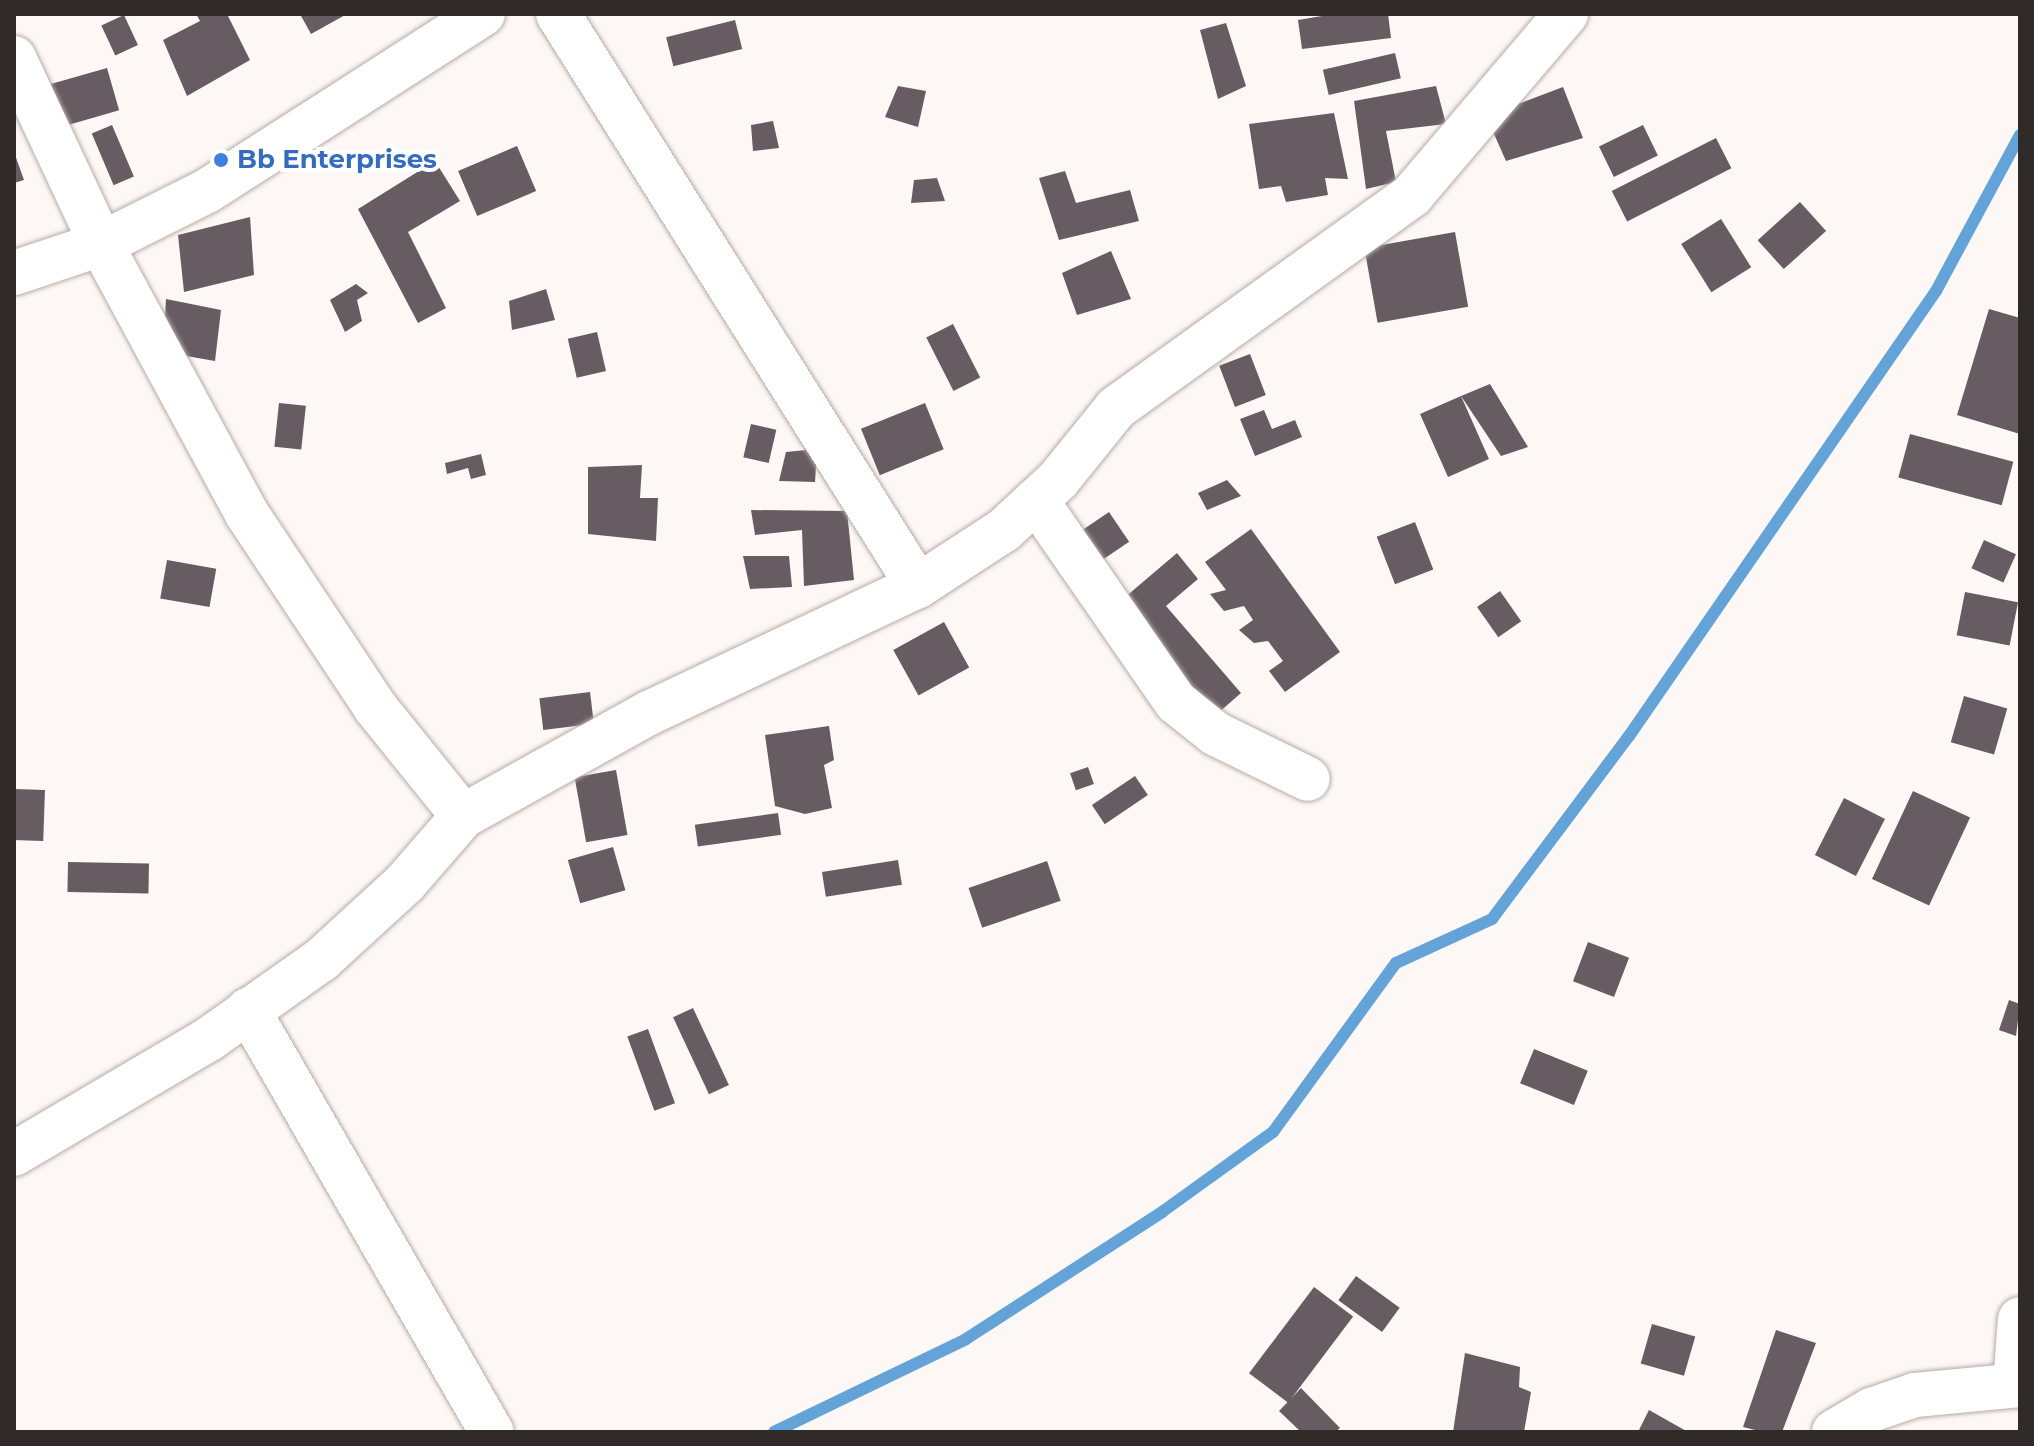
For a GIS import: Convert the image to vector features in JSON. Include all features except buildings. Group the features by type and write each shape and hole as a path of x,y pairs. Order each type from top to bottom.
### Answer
{"street":[{"path":"14,273 101,244 207,191 483,14"},
{"path":"558,14 918,586"},
{"path":"18,1140 248,1010 321,960 405,883 463,816 649,713 918,586 1004,530 1036,500 1116,408 1412,195 1566,14"},
{"path":"14,58 101,244 247,514 375,707 463,816"},
{"path":"1036,500 1176,702 1196,722 1308,779"},
{"path":"248,1010 492,1432"},
{"path":"1834,1432 1871,1410 1915,1395 2017,1385 2020,1319"}],"waterway":[{"path":"774,1432 966,1339 1162,1212 1273,1132 1396,963 1492,919 1629,736 1936,291 2020,135"}],"place":[{"name":"Bb Enterprises","path":"221,160"}]}
